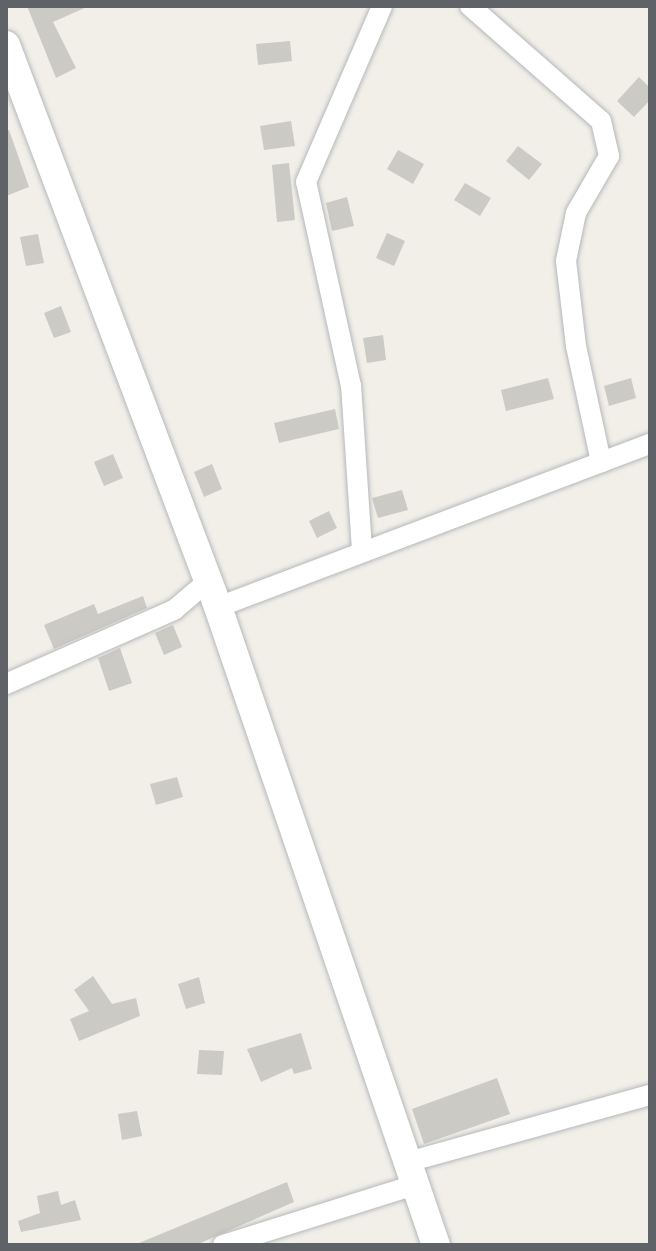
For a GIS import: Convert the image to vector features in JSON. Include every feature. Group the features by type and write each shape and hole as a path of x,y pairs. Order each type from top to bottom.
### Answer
{"main road":[{"path":"6,45 213,594 436,1245"}],"street":[{"path":"362,550 351,386 306,182 382,6"},
{"path":"470,6 601,121 609,156 576,213 566,261 576,346 601,462"},
{"path":"6,684 213,594 362,550 650,444"},
{"path":"223,1245 412,1174 650,1095"}],"building":[{"path":"27,6 89,6 53,22 76,68 56,78"},
{"path":"290,41 292,61 258,65 256,44"},
{"path":"639,77 650,88 650,100 634,117 617,101"},
{"path":"291,121 295,146 264,150 260,126"},
{"path":"9,130 29,187 6,196 6,131"},
{"path":"518,146 542,164 529,180 506,161"},
{"path":"398,150 424,164 413,184 387,169"},
{"path":"289,163 295,220 277,222 272,165"},
{"path":"465,183 491,198 480,216 454,200"},
{"path":"347,197 354,226 332,231 326,203"},
{"path":"387,233 405,241 394,266 376,258"},
{"path":"38,234 44,263 26,266 20,237"},
{"path":"61,306 71,332 54,338 44,313"},
{"path":"383,335 386,360 367,363 363,338"},
{"path":"548,378 554,399 506,411 501,390"},
{"path":"631,378 636,398 609,406 604,386"},
{"path":"335,409 339,429 279,443 274,423"},
{"path":"113,454 123,478 104,486 94,462"},
{"path":"212,464 222,489 204,497 194,472"},
{"path":"402,490 408,510 378,518 372,498"},
{"path":"329,511 337,528 317,538 309,521"},
{"path":"143,596 147,608 54,649 44,625 94,604 98,614"},
{"path":"173,625 182,647 164,655 155,633"},
{"path":"120,648 132,683 109,691 98,658"},
{"path":"177,777 183,797 156,805 150,784"},
{"path":"93,976 112,1004 136,998 140,1016 79,1041 70,1019 89,1011 74,990"},
{"path":"199,977 205,1003 186,1009 178,984"},
{"path":"301,1033 312,1069 294,1074 292,1068 261,1082 247,1049"},
{"path":"199,1050 224,1051 222,1075 197,1074"},
{"path":"497,1078 510,1114 424,1144 412,1109"},
{"path":"137,1111 142,1136 122,1140 118,1114"},
{"path":"287,1182 294,1202 196,1245 134,1245"},
{"path":"58,1191 61,1205 75,1200 81,1220 21,1232 18,1221 40,1213 37,1196"}]}
